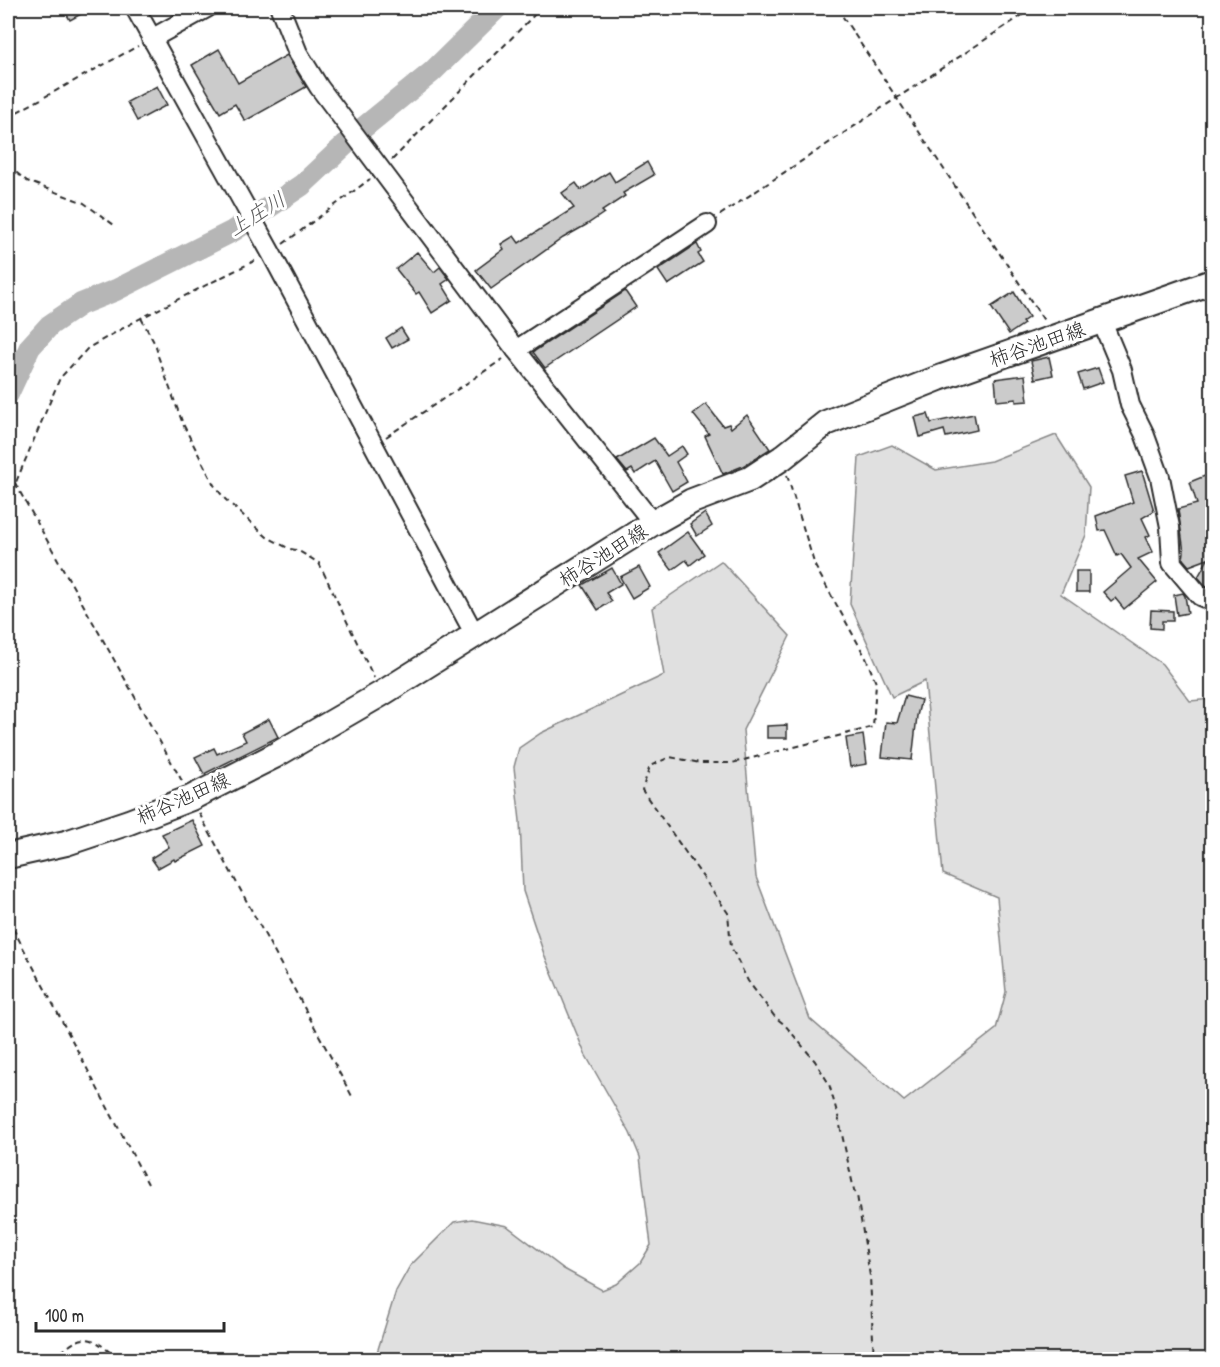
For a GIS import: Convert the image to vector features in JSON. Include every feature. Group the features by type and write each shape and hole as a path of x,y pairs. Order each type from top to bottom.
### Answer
{"main road":[{"name":"柿谷池田線","path":"8,856 66,843 129,822 191,798 274,756 381,694 692,501 750,479 782,458 826,423 939,378 1212,282"}],"street":[{"path":"135,8 271,253 475,635"},
{"path":"151,39 207,8"},
{"path":"280,8 298,53 380,172 653,524"},
{"path":"516,350 707,224"},
{"path":"1102,322 1122,370 1130,405 1144,433 1160,477 1170,527 1172,563 1200,596 1212,601"}],"path":[{"path":"8,501 60,378 88,348 141,318 271,253 380,172 542,8"},
{"path":"837,8 1055,337"},
{"path":"707,224 1033,8"},
{"path":"8,117 151,39"},
{"path":"8,166 27,181 84,203 114,225"},
{"path":"141,318 156,346 183,424 214,484 250,524 267,537 319,563 381,694"},
{"path":"373,446 516,350"},
{"path":"782,458 815,566 861,649 876,683 873,727 732,763 700,763 670,757 650,766 642,790 728,913 731,947 748,981 775,1017 785,1025 815,1061 830,1084 857,1195 870,1276 874,1359"},
{"path":"15,483 191,798 353,1098"},
{"path":"8,918 148,1184"},
{"path":"53,1359 74,1340 91,1339 118,1359"}],"shaded area":[{"path":"1056,435 1089,487 1086,535 1061,594 1162,664 1190,701 1212,699 1212,1359 375,1359 396,1291 410,1266 454,1222 472,1219 507,1226 564,1269 602,1290 616,1284 640,1263 651,1245 640,1157 630,1133 585,1054 544,954 523,891 520,821 514,767 519,748 541,733 664,675 652,608 721,561 790,636 743,730 756,877 810,1019 904,1101 996,1029 1006,992 997,897 943,874 925,681 892,697 850,604 859,457 892,445 936,470 991,461"}],"building":[{"path":"63,8 92,8 70,20"},
{"path":"219,49 238,83 287,55 306,87 245,121 235,104 220,113 192,65"},
{"path":"157,86 167,105 137,121 127,102"},
{"path":"647,162 654,175 623,193 625,196 602,211 604,213 563,238 491,289 476,270 504,249 501,244 514,236 519,243 574,208 562,193 576,183 581,190 609,172 615,182"},
{"path":"697,244 701,252 698,254 703,262 668,285 658,270"},
{"path":"417,252 434,272 440,267 449,279 442,284 452,300 432,313 419,292 416,294 396,269"},
{"path":"625,291 636,307 545,368 533,352"},
{"path":"1014,292 1029,317 1022,322 1024,324 1009,334 991,307"},
{"path":"401,328 408,339 392,348 386,338"},
{"path":"1049,357 1053,375 1035,379 1031,361"},
{"path":"1098,368 1103,382 1083,389 1078,374"},
{"path":"1025,375 1028,401 1016,402 1016,399 997,401 995,379"},
{"path":"706,404 723,426 729,424 731,428 747,415 770,449 743,466 723,474 705,436 709,434 693,414"},
{"path":"928,414 931,423 974,414 977,430 946,437 944,430 920,437 915,417"},
{"path":"654,438 667,456 682,446 687,454 676,462 687,482 672,491 655,461 635,474 632,469 627,472 617,460"},
{"path":"1142,471 1154,511 1142,518 1150,535 1146,537 1153,552 1138,559 1157,582 1124,609 1115,598 1111,601 1103,592 1131,568 1121,554 1117,556 1105,530 1099,531 1096,516 1133,502 1125,476"},
{"path":"1212,473 1212,589 1198,577 1208,559 1189,566 1183,559 1178,509 1197,504 1190,482"},
{"path":"705,513 712,526 697,536 690,524"},
{"path":"688,532 704,554 690,565 686,560 672,570 659,553"},
{"path":"639,567 650,587 632,598 620,577"},
{"path":"612,568 621,584 606,593 612,601 598,610 582,585"},
{"path":"1076,571 1089,571 1089,592 1076,592"},
{"path":"1183,593 1188,613 1177,615 1174,595"},
{"path":"1151,610 1173,611 1173,621 1162,621 1162,629 1150,628"},
{"path":"905,696 921,700 912,760 882,757 886,722 897,723"},
{"path":"269,719 278,737 204,774 195,757 214,748 217,754 246,741 242,733"},
{"path":"787,725 787,738 767,738 767,726"},
{"path":"863,735 867,764 850,767 846,738"},
{"path":"192,820 205,846 158,868 151,858 169,847 162,834"}],"waterway":[{"name":"上庄川","path":"8,394 30,347 50,325 81,304 116,290 233,231 302,185 363,128 432,72 497,8"}]}
